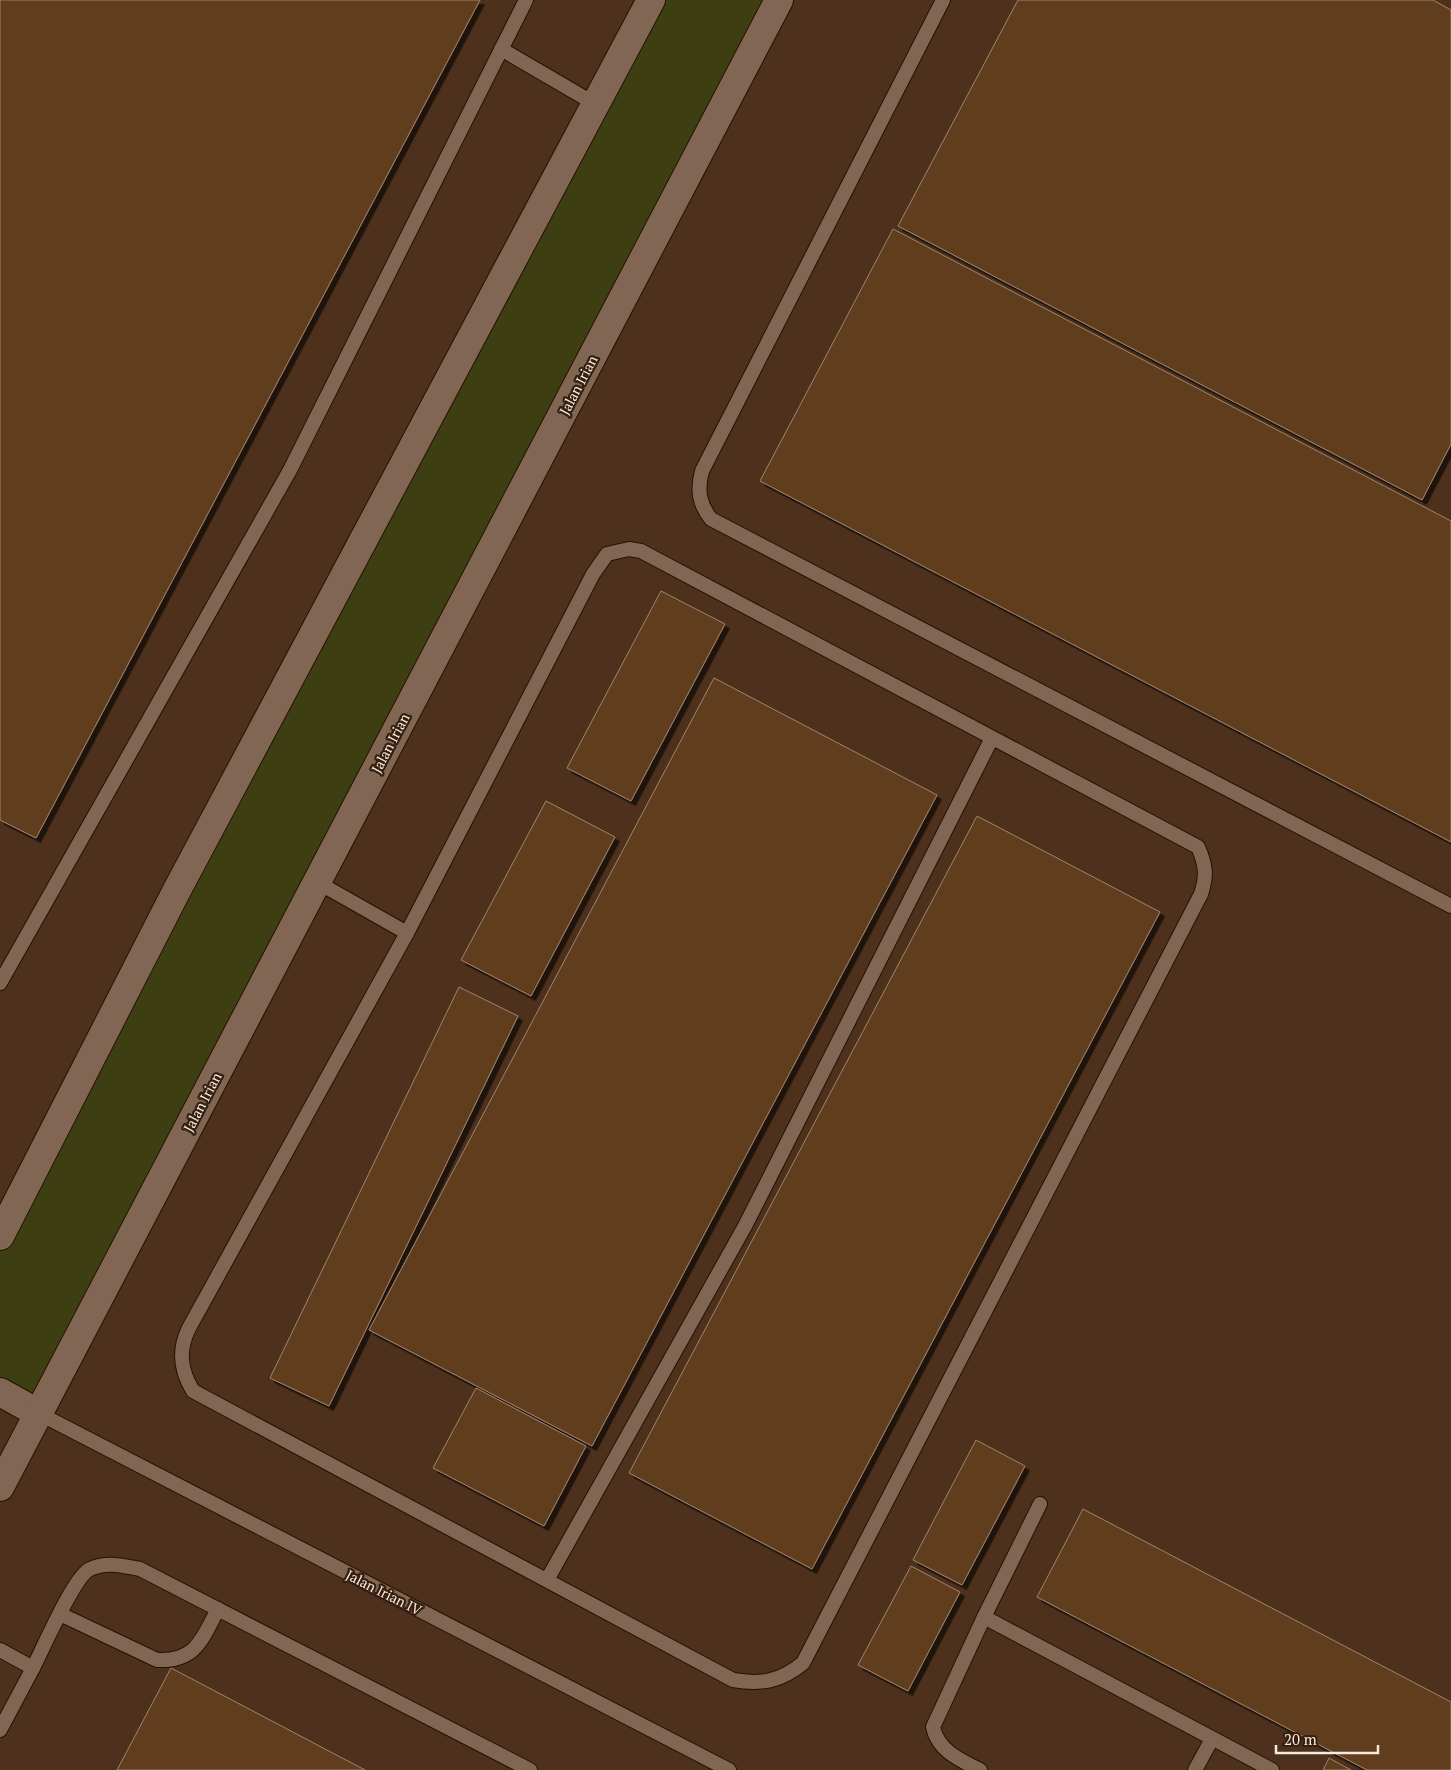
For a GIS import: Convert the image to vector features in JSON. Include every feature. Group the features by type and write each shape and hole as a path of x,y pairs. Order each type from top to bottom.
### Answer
{"street":[{"path":"0,1236 177,890 431,411 597,105 651,0"},
{"name":"Jalan Irian","path":"0,1487 779,0"},
{"path":"0,1392 38,1413"}],"lane":[{"path":"0,983 290,470 526,0"},
{"path":"943,0 702,471 699,483 699,497 703,509 711,519 1451,906"},
{"path":"501,49 597,105"},
{"path":"629,549 641,551 1198,847 1206,869 1205,882 808,1654 803,1663 786,1676 751,1683 733,1680 193,1391 184,1377 181,1365 183,1340 189,1328 407,933 593,574 607,554 616,550 629,549"},
{"path":"548,1580 745,1226 992,738"},
{"path":"317,882 407,933"},
{"name":"Jalan Irian IV","path":"38,1413 729,1770"},
{"path":"980,1770 948,1752 936,1737 933,1727 984,1617 1040,1504"},
{"path":"0,1730 77,1581 89,1569 108,1563 140,1569 530,1770"},
{"path":"60,1614 157,1660 168,1660 180,1658 199,1646 218,1609"},
{"path":"984,1617 1272,1770"},
{"path":"0,1650 33,1668"},
{"path":"1195,1770 1212,1739"}],"shaded area":[{"path":"0,0 1451,0 1451,1770 0,1770"},
{"path":"651,0 779,0 38,1413 0,1392 0,1240"}],"building":[{"path":"0,0 480,0 36,838 0,820"},
{"path":"1018,0 1433,0 1451,10 1451,444 1422,500 898,226"},
{"path":"893,229 1451,521 1451,842 760,481"},
{"path":"661,591 725,624 631,801 567,768"},
{"path":"714,678 937,795 592,1446 369,1330"},
{"path":"546,801 615,837 531,996 461,960"},
{"path":"977,816 1160,912 812,1569 629,1473"},
{"path":"459,987 518,1016 329,1406 270,1378"},
{"path":"476,1388 586,1446 544,1526 433,1468"},
{"path":"976,1440 1025,1466 962,1585 913,1560"},
{"path":"1083,1509 1451,1702 1451,1770 1367,1770 1037,1597"},
{"path":"911,1566 960,1592 908,1691 858,1665"},
{"path":"171,1668 365,1770 117,1770"},
{"path":"1329,1758 1351,1770 1323,1770"}]}
